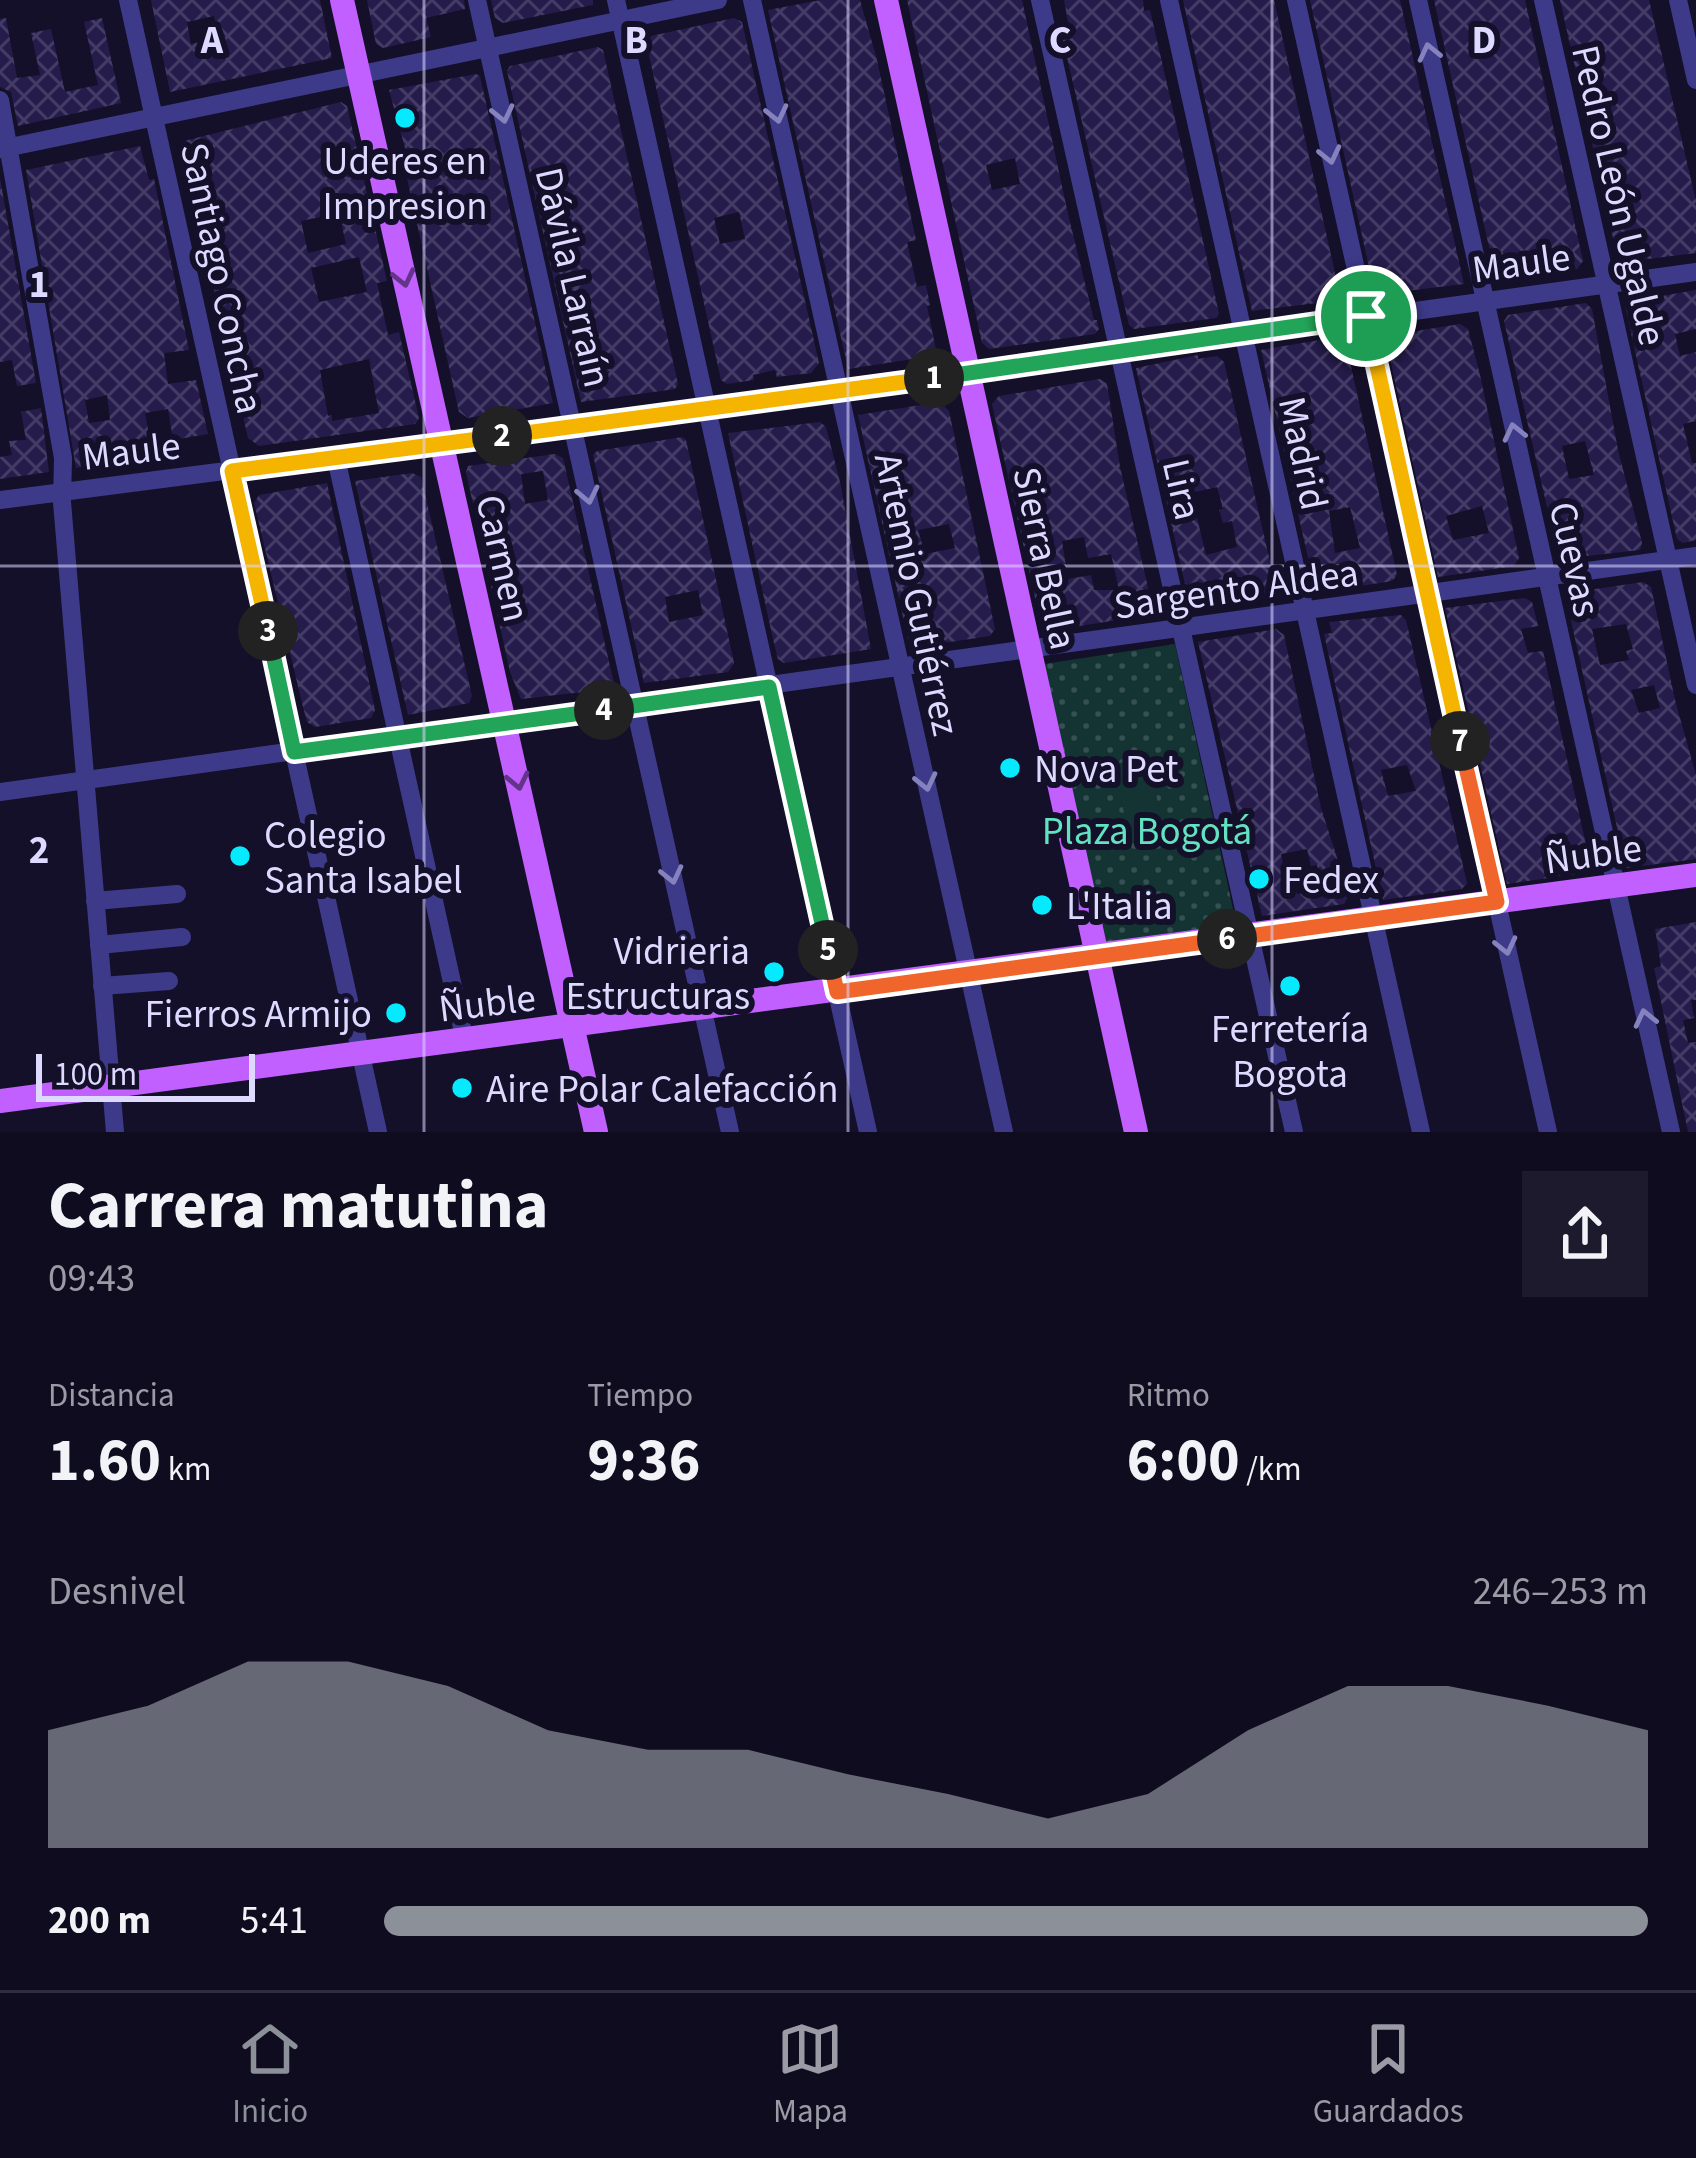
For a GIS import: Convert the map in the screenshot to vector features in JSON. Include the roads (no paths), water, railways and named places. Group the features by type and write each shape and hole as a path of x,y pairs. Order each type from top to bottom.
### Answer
{"main road":[{"name":"Carmen","path":"341,0 596,1132"},
{"name":"Sierra Bella","path":"886,0 1136,1132"},
{"name":"Ñuble","path":"0,1101 1696,875"}],"street":[{"name":"Santiago Concha","path":"128,0 378,1132"},
{"name":"Dávila Larraín","path":"477,0 730,1132"},
{"path":"616,0 868,1132"},
{"path":"4,149 718,0"},
{"name":"Artemio Gutiérrez","path":"752,0 1004,1132"},
{"name":"Lira","path":"1040,0 1294,1132"},
{"name":"Madrid","path":"1169,0 1421,1132"},
{"path":"1296,0 1548,1132"},
{"name":"Cuevas","path":"1418,0 1671,1132"},
{"name":"Pedro León Ugalde","path":"1543,0 1696,685"},
{"path":"1678,0 1696,80"},
{"path":"0,100 4,149 62,458 115,1132"},
{"name":"Maule","path":"0,500 574,427 1696,272"},
{"path":"336,458 465,1041"},
{"name":"Sargento Aldea","path":"0,791 1696,556"},
{"path":"95,901 177,894"},
{"path":"99,944 182,937"},
{"path":"103,986 169,981"}],"place":[{"name":"Uderes en Impresion","path":"405,118"},
{"name":"Nova Pet","path":"1010,768"},
{"name":"Colegio Santa Isabel","path":"240,856"},
{"name":"Fedex","path":"1259,879"},
{"name":"L'Italia","path":"1042,905"},
{"name":"Vidrieria Estructuras","path":"774,972"},
{"name":"Ferretería Bogota","path":"1290,986"},
{"name":"Fierros Armijo","path":"396,1013"},
{"name":"Aire Polar Calefacción","path":"462,1088"}],"park label":[{"name":"Plaza Bogotá","path":"1147,830"}]}
